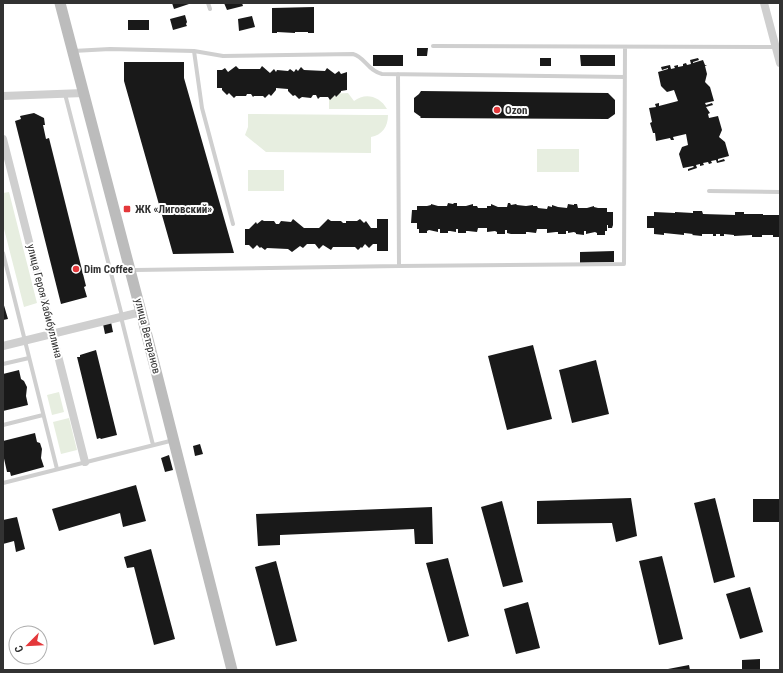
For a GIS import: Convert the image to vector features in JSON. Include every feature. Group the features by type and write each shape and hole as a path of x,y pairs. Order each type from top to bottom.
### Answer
{"street":[{"name":"улица Ветеранов","path":"60,3 75,51 135,270 232,670"},
{"name":"улица Ветеранов","path":"64,3 84,93 236,670"},
{"path":"764,3 778,50 780,63"},
{"path":"3,96 84,93"},
{"name":"улица Героя Хабибуллина","path":"3,139 85,462"},
{"path":"3,346 141,312"}],"lane":[{"path":"208,3 210,9"},
{"path":"433,46 625,46 778,50"},
{"path":"135,270 624,264 625,46"},
{"path":"75,51 110,49 194,50 223,56 353,54 359,57 375,73 382,74 625,77"},
{"path":"194,50 202,108 233,224"},
{"path":"398,74 399,266"},
{"path":"65,94 122,316 153,445"},
{"path":"709,192 780,192"},
{"path":"3,253 57,469"},
{"path":"3,364 29,358"},
{"path":"3,424 43,415"},
{"path":"3,483 176,440"}],"shaded area":[{"path":"348,93 354,101 358,98 367,96 376,98 387,109 329,109 329,94"},
{"path":"248,114 388,115 384,130 371,137 371,153 266,152 245,135 248,127"},
{"path":"537,149 579,149 579,172 537,172"},
{"path":"248,170 284,170 284,191 248,191"},
{"path":"9,192 37,303 24,307 3,225 3,193"},
{"path":"59,392 64,412 52,415 47,395"},
{"path":"69,418 77,450 61,454 53,422"}],"building":[{"path":"172,3 189,3 189,4 174,9"},
{"path":"224,3 242,3 243,6 227,10"},
{"path":"314,7 314,33 272,33 272,8"},
{"path":"185,15 187,26 173,30 170,19"},
{"path":"252,16 255,27 239,31 238,19"},
{"path":"128,20 149,20 149,30 128,30"},
{"path":"417,48 428,48 427,56 417,56"},
{"path":"373,55 403,55 403,66 373,66"},
{"path":"580,55 615,55 615,66 581,66"},
{"path":"540,58 551,58 551,66 540,66"},
{"path":"698,58 699,60 693,63 703,60 705,65 707,65 705,66 707,74 705,82 710,87 714,101 705,103 706,105 712,103 713,105 706,107 710,113 708,114 709,118 718,116 722,130 719,137 725,142 729,156 718,159 718,161 724,159 725,161 717,163 716,160 711,161 712,163 709,164 708,162 703,163 704,165 696,165 697,168 688,171 688,169 694,167 683,168 679,154 682,147 688,145 686,134 673,137 674,140 671,140 670,138 656,141 655,133 653,133 650,123 652,122 649,108 656,107 655,104 659,103 659,106 678,101 674,90 667,92 661,86 658,72 668,68 662,70 661,67 670,65 671,69 678,65 678,67 683,66 683,64 686,63 687,65 691,64 690,60"},
{"path":"124,62 184,62 184,78 234,253 173,254 124,81"},
{"path":"236,66 239,69 260,69 262,66 270,73 274,69 276,72 277,70 288,71 290,69 294,72 296,69 298,71 301,67 304,70 325,71 327,68 335,74 339,71 341,74 347,72 347,90 341,91 336,97 335,95 330,100 328,97 320,97 318,99 316,95 313,95 311,98 302,97 299,99 295,95 293,96 288,89 276,88 271,96 269,94 265,98 263,96 253,97 251,94 247,94 246,96 236,96 234,98 229,93 227,95 222,88 217,88 217,70 222,70 225,68 228,72"},
{"path":"421,91 608,93 615,100 615,114 608,119 420,118 421,117 414,112 414,98"},
{"path":"34,113 44,118 45,125 43,125 46,139 49,138 86,286 84,287 87,297 61,304 15,121 21,119 20,116"},
{"path":"448,203 457,203 457,206 473,204 473,206 477,206 478,208 487,208 487,206 491,206 491,204 498,207 507,207 508,203 511,205 533,205 537,206 538,208 547,209 548,206 552,207 552,205 567,208 568,204 577,204 578,208 594,206 598,208 607,208 607,212 613,212 613,225 612,228 608,228 607,225 605,235 597,235 595,232 586,234 586,231 584,231 584,235 576,234 574,232 568,233 568,231 566,231 566,234 558,234 558,232 547,233 547,229 537,229 536,233 526,232 526,234 511,234 507,233 507,230 505,230 505,234 497,234 495,231 487,232 487,228 478,228 477,232 466,231 466,233 458,233 458,229 456,229 456,232 448,231 448,233 440,233 440,229 438,229 438,232 429,230 427,233 419,233 417,223 411,223 412,210 417,210 417,206 427,206 431,204 447,206"},
{"path":"693,211 702,211 703,214 735,215 735,212 744,212 744,214 780,215 780,237 773,237 773,235 752,237 752,235 734,236 724,234 724,236 716,234 716,236 713,236 713,234 702,234 702,236 684,233 684,235 664,233 664,235 654,234 654,228 647,228 647,216 654,216 654,212 693,213"},
{"path":"293,219 304,228 319,228 328,219 331,221 341,221 346,223 346,221 357,221 360,219 364,223 366,221 371,228 377,228 377,219 388,219 388,251 377,251 377,244 373,244 369,248 365,244 358,250 355,247 333,247 331,250 323,245 319,249 315,244 307,244 303,248 300,246 292,252 288,249 267,248 265,250 257,245 253,249 249,245 245,245 245,229 249,229 256,222 257,224 262,220 274,221 276,224 279,224 281,221 291,222"},
{"path":"614,251 614,262 580,263 580,252"},
{"path":"3,302 8,319 3,320"},
{"path":"111,322 113,332 105,334 103,324"},
{"path":"533,345 552,419 507,430 488,356"},
{"path":"96,350 117,435 101,439 97,439 77,357"},
{"path":"596,360 609,414 572,423 559,370"},
{"path":"19,370 21,379 27,387 26,396 28,405 3,411 3,374"},
{"path":"35,433 37,442 40,443 42,449 41,458 44,467 11,476 10,472 7,472 3,454 3,441"},
{"path":"200,444 203,454 195,456 193,446"},
{"path":"169,455 173,470 165,472 161,458"},
{"path":"136,485 146,521 123,527 120,513 59,531 52,509"},
{"path":"631,498 637,536 616,542 612,523 537,524 537,501"},
{"path":"715,498 735,577 714,583 694,503"},
{"path":"753,499 780,499 780,522 753,522"},
{"path":"502,501 523,582 503,587 481,507"},
{"path":"432,507 433,544 415,544 414,529 280,535 280,545 258,546 256,514"},
{"path":"17,517 25,549 16,552 14,541 3,544 3,520"},
{"path":"151,549 175,639 154,645 134,567 127,568 124,557"},
{"path":"662,556 683,639 659,645 639,561"},
{"path":"448,558 469,636 448,642 426,563"},
{"path":"276,561 297,641 276,646 255,567"},
{"path":"750,587 763,632 740,639 726,594"},
{"path":"528,602 540,648 516,654 504,609"},
{"path":"760,659 760,670 742,670 742,660"},
{"path":"689,665 690,670 668,670 668,669"}],"place":[{"name":"Ozon","path":"497,110"},
{"name":"ЖК «Лиговский»","path":"127,209"},
{"name":"Dim Coffee","path":"76,269"}]}
